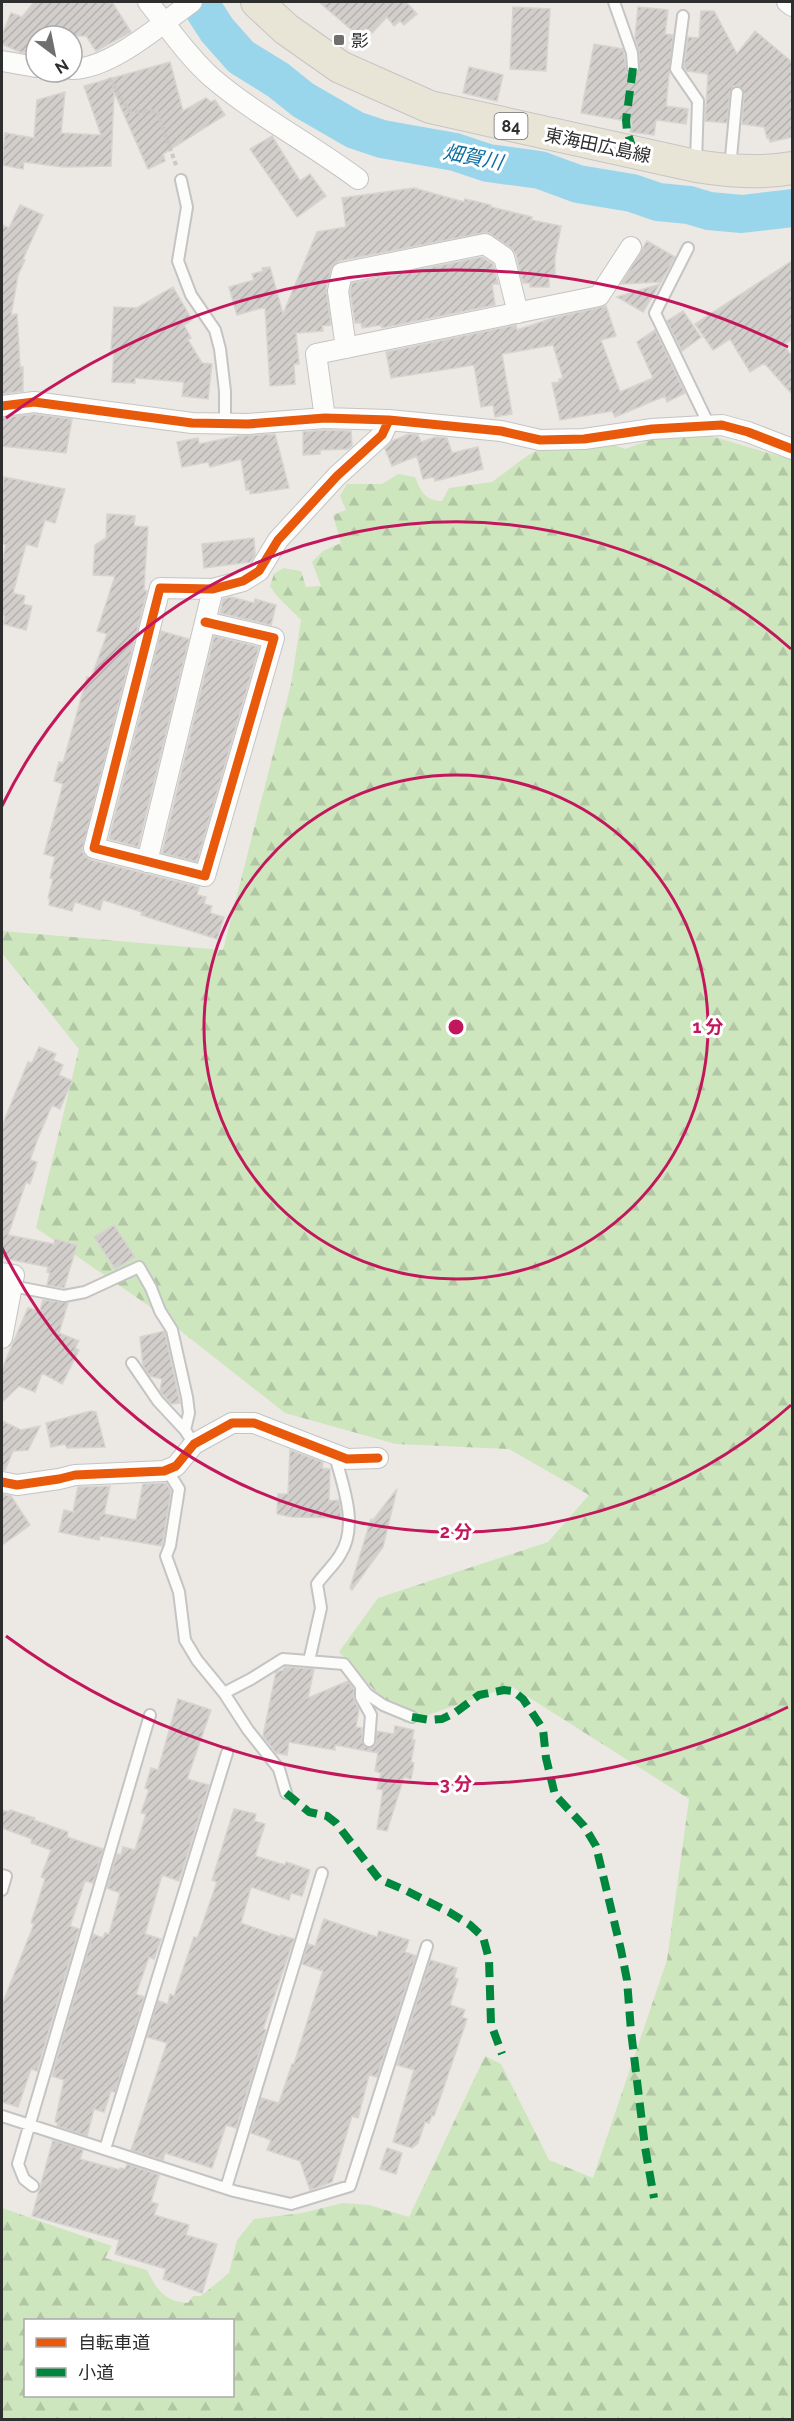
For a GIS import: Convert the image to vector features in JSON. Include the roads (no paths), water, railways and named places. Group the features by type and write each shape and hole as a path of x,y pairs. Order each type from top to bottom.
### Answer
{"main road":[{"name":"東海田広島線","path":"257,2 286,29 340,67 430,107 696,166 730,171 777,171 792,168"}],"street":[{"path":"148,2 166,20 193,59 219,83 324,153 358,179"},
{"path":"84,69 116,55 192,2"},
{"path":"787,2 792,6"},
{"path":"2,61 24,65"},
{"path":"346,348 338,291 342,273 485,244 504,257 518,313"},
{"path":"325,418 316,354 599,296 631,247"},
{"path":"2,406 34,402 192,423 225,424 325,418 389,420 501,431 540,440 584,439 652,429 722,425 748,432 792,449"},
{"path":"205,622 274,638 205,876 94,848 160,588 213,589 243,581 259,571 284,533 337,476 382,435 389,420"},
{"path":"147,862 213,589"},
{"path":"2,1338 7,1279"},
{"path":"2,1482 17,1485 75,1475 167,1470 176,1467 190,1437 232,1423 254,1423 347,1459 378,1458"}],"lane":[{"path":"614,2 632,53 633,68"},
{"path":"682,16 676,69 698,102 696,166"},
{"path":"730,171 737,93"},
{"path":"181,180 186,207 178,261 191,295 214,330 220,349 225,391 225,424"},
{"path":"688,248 655,313 709,425"},
{"path":"7,1279 63,1296 85,1292 139,1267 160,1311 172,1330 187,1397 190,1437"},
{"path":"132,1363 158,1401 190,1437"},
{"path":"309,1661 321,1608 317,1584 340,1556 348,1531 349,1516 335,1456"},
{"path":"167,1470 179,1489 170,1546 166,1556 179,1592 185,1640 197,1660 224,1692 240,1719 279,1769 286,1793"},
{"path":"224,1692 251,1679 283,1659 344,1664 361,1689 383,1705 412,1717"},
{"path":"361,1689 361,1697 370,1715 369,1742"},
{"path":"33,2186 24,2179 18,2164 150,1715"},
{"path":"105,2149 227,1753"},
{"path":"226,2188 322,1873"},
{"path":"2,1875 6,1876 2,1890"},
{"path":"2,2116 226,2188 291,2204 350,2186 428,1946"}],"waterway":[{"name":"畑賀川","path":"199,2 217,30 241,57 278,80 303,100 355,130 382,139 455,152 488,163 540,170 578,184 632,193 658,202 742,214 792,208"}],"place":[{"name":"影","path":"339,40"}]}
